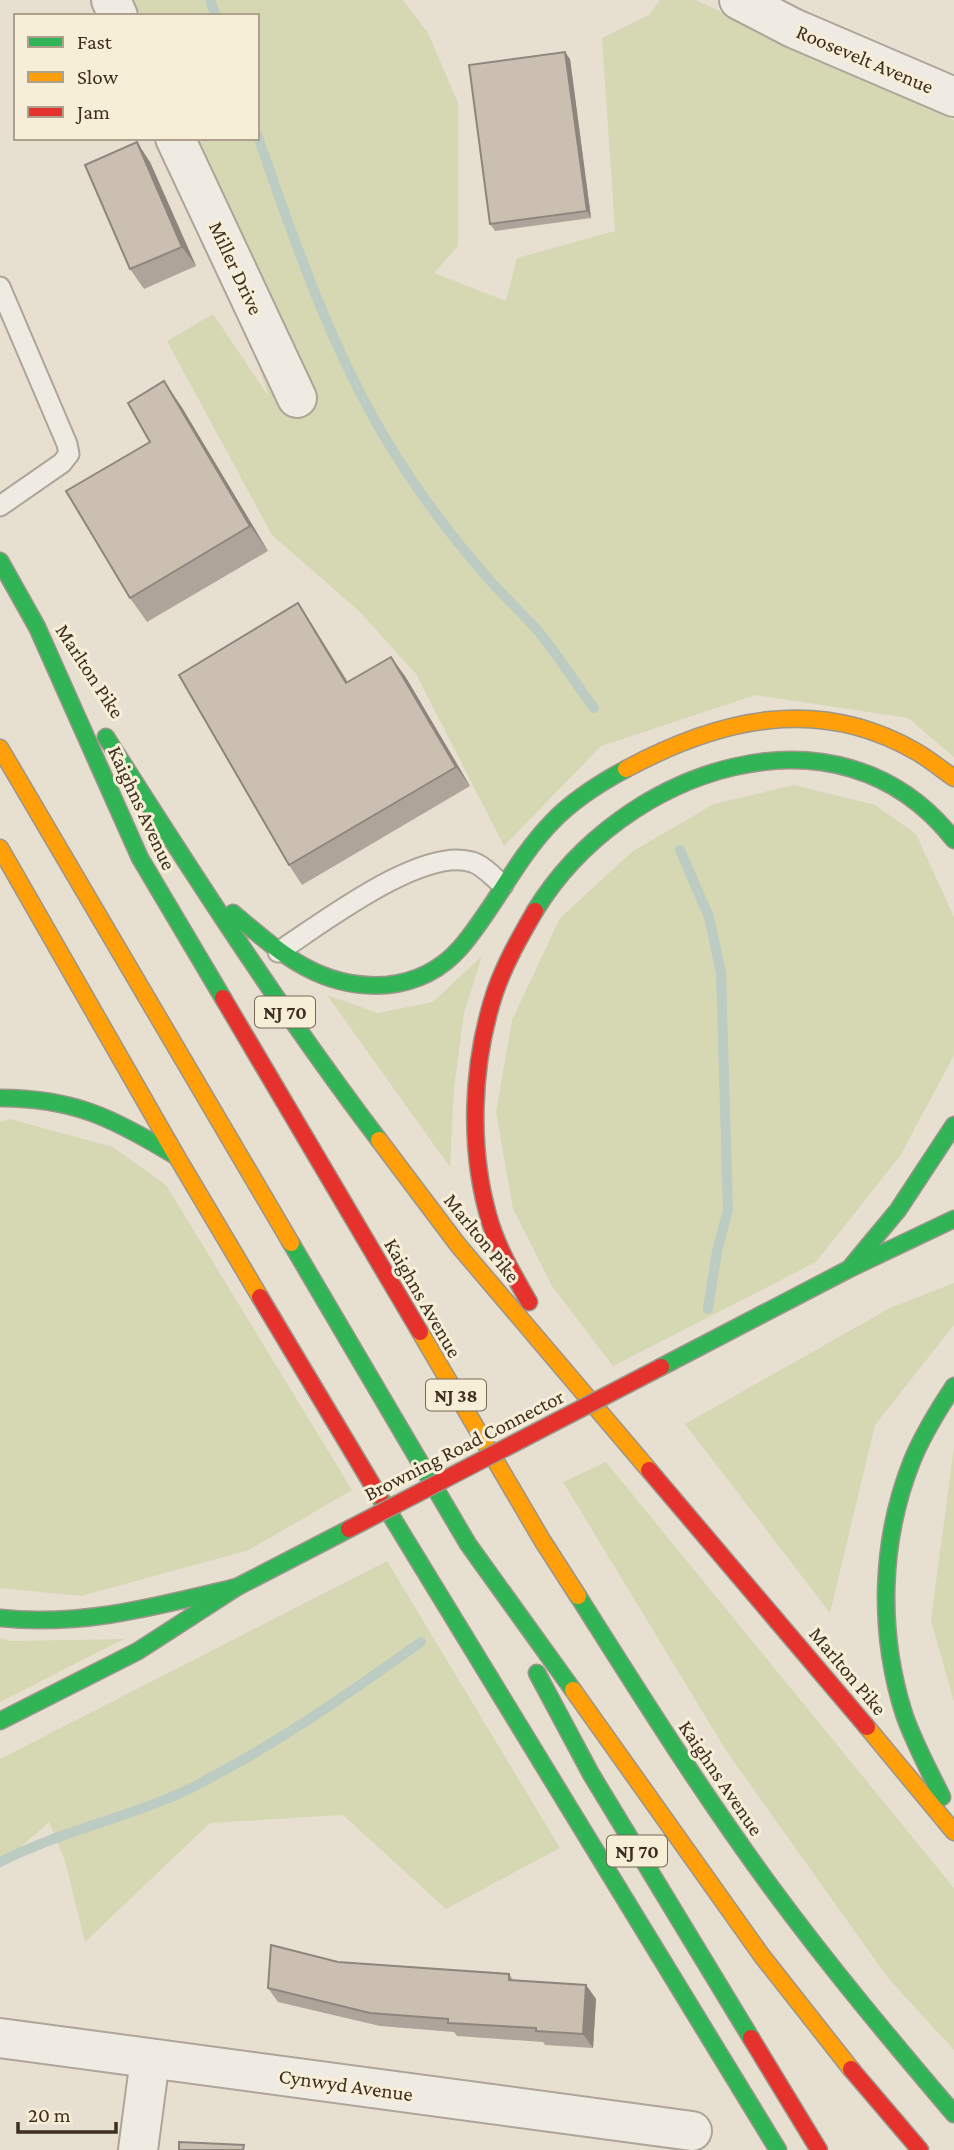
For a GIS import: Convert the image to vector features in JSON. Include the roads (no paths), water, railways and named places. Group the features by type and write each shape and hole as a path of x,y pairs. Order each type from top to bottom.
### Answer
{"main road":[{"name":"Kaighns Avenue","path":"0,561 37,627 139,858 549,1552 667,1736 763,1876 844,1982 954,2114"},
{"name":"Marlton Pike","path":"37,627 266,985 458,1245 954,1832"},
{"path":"199,883 278,952 316,975 342,984 362,987 408,982 430,974 461,948 534,841 579,799 640,760 696,735 736,723 766,718 820,718 849,724 902,743 954,779"},
{"name":"NJ 38","path":"0,748 468,1544 762,1956 835,2051 920,2150"},
{"path":"567,1372 504,1259 494,1234 480,1174 475,1134 478,1062 492,997 520,934 553,883 573,859 598,836 651,799 710,773 743,763 770,759 828,762 883,781 918,805 949,833 954,841"},
{"path":"0,848 177,1157 363,1470 778,2150"},
{"path":"0,1098 43,1098 86,1108 134,1131 177,1157"},
{"path":"849,1269 898,1210 954,1125"},
{"name":"Browning Road Connector","path":"0,1721 138,1651 237,1587 349,1528 849,1269 954,1219"},
{"path":"954,1386 931,1418 898,1499 891,1528 886,1590 895,1681 905,1714 954,1824"},
{"name":"NJ 70","path":"468,1544 591,1774 819,2150"},
{"path":"0,1618 40,1621 98,1616 237,1587"}],"street":[{"name":"Roosevelt Avenue","path":"739,0 793,28 954,97"},
{"name":"Miller Drive","path":"176,140 297,398"},
{"name":"Cynwyd Avenue","path":"0,2038 692,2131"},
{"path":"138,2150 150,2059"}],"lane":[{"path":"0,287 69,454 62,463 0,506"},
{"path":"278,952 381,886 420,867 449,859 474,862 503,885"}],"waterway":[{"path":"210,0 215,14"},
{"path":"259,140 330,330 387,441 447,528 493,584 538,631 594,708"},
{"path":"680,850 709,917 721,973 728,1210 717,1251 708,1309"},
{"path":"0,1862 45,1842 160,1802 195,1786 304,1723 421,1642"}]}
